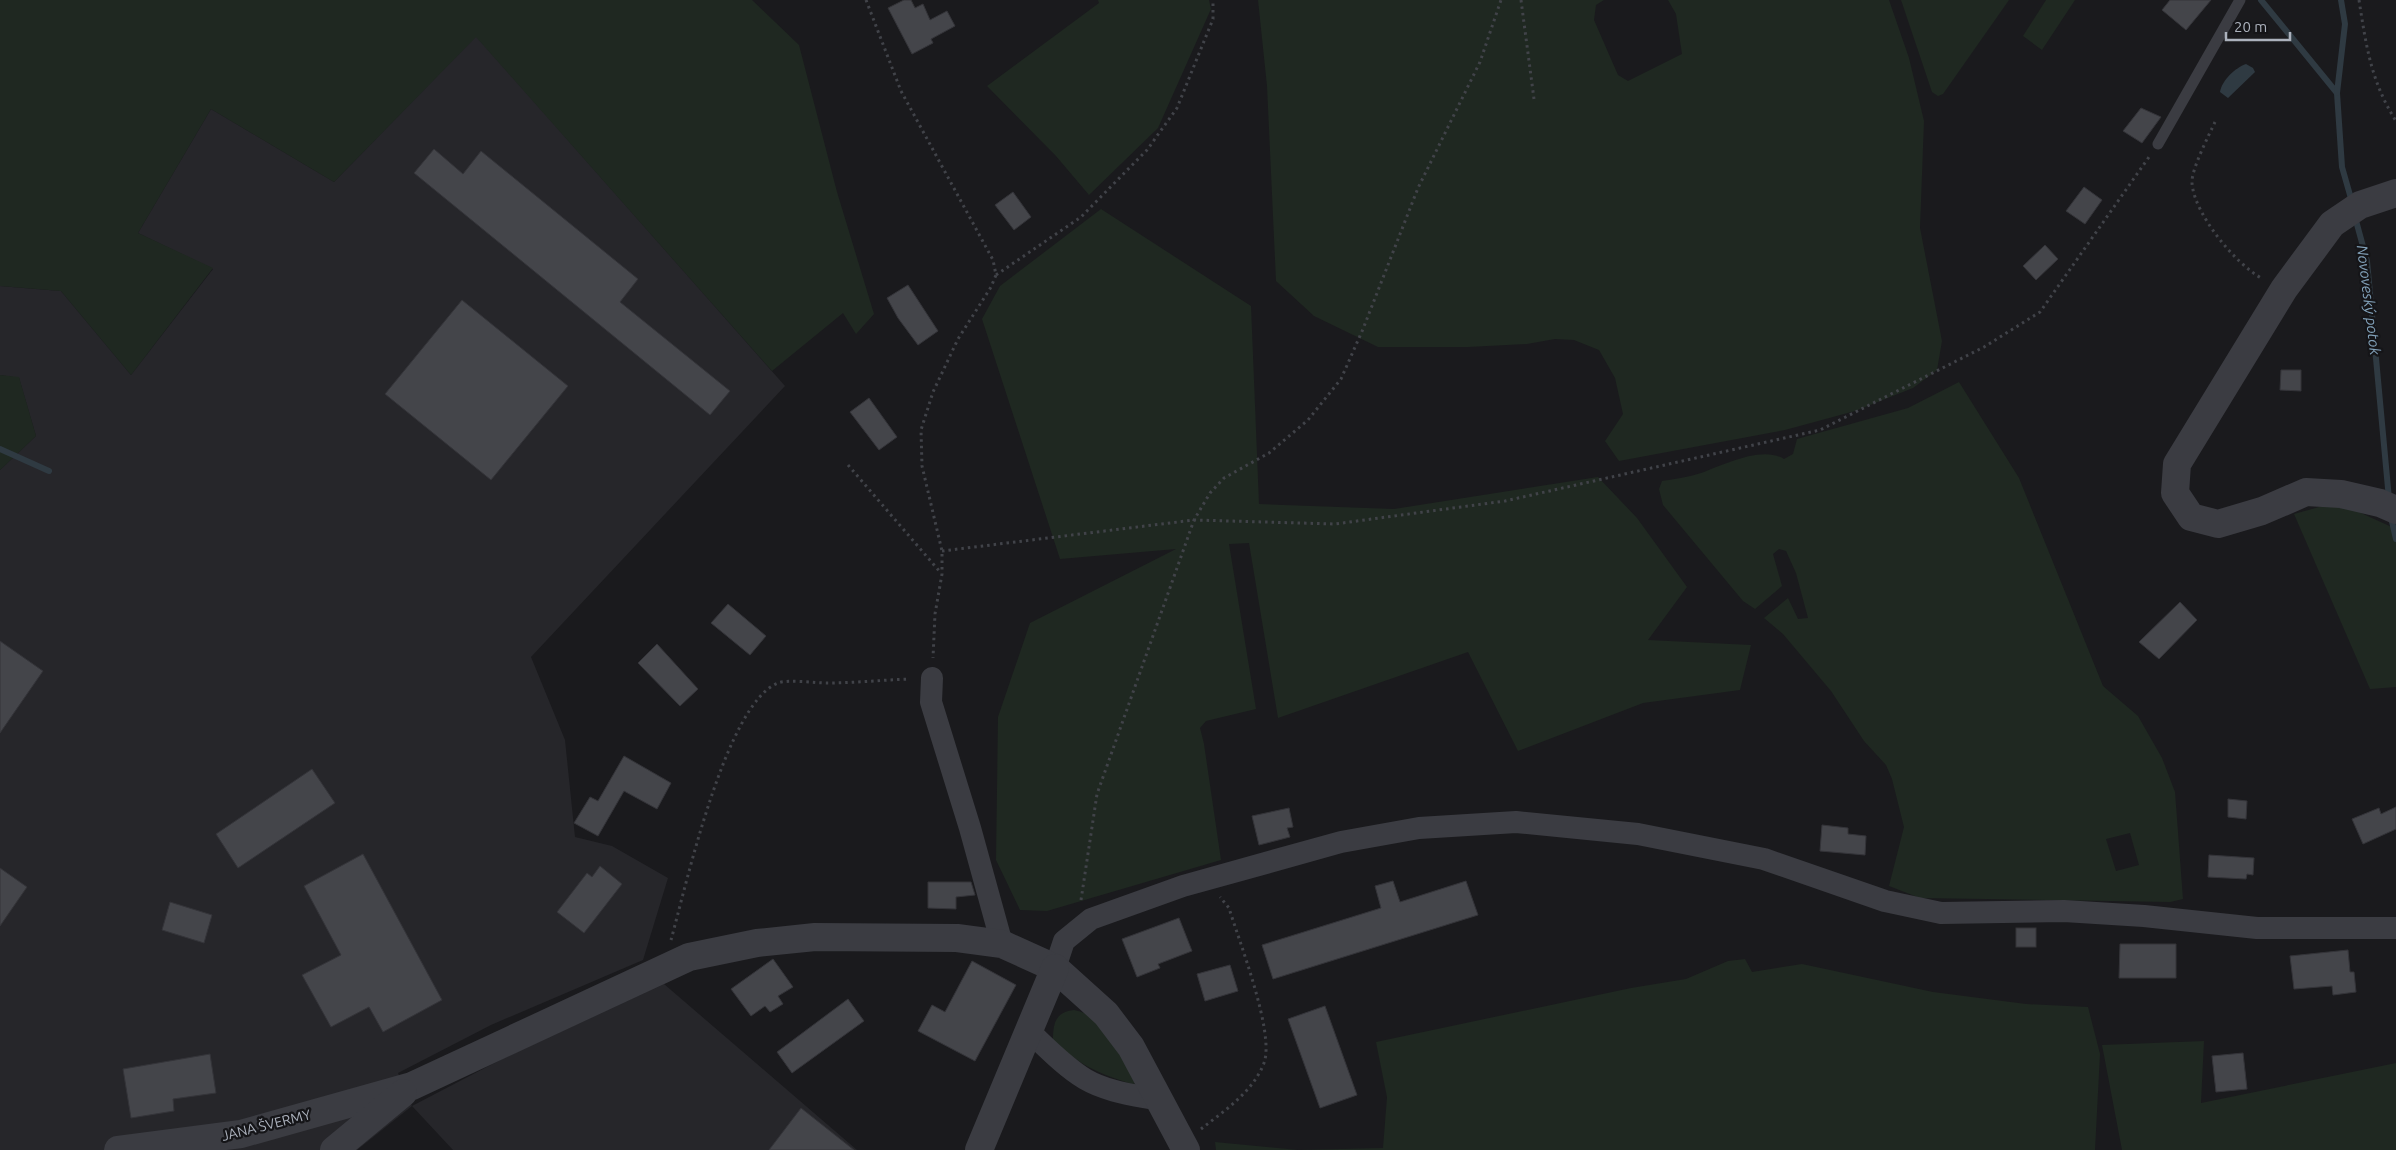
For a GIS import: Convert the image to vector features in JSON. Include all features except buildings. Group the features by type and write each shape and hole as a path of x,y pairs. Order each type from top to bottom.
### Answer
{"street":[{"path":"2396,193 2360,205 2332,224 2284,289 2177,464 2175,493 2191,517 2218,524 2262,511 2306,492 2341,494 2380,503 2396,510"},
{"path":"932,678 931,702 970,828 1002,944"},
{"path":"979,1150 1055,968 1064,941 1091,919 1206,880 1341,842 1419,828 1516,822 1638,834 1764,859 1885,900 1941,913 2064,911 2144,916 2257,928 2396,928"},
{"path":"334,1150 412,1086 689,957 757,943 815,937 957,938 1002,944 1055,968 1106,1014 1130,1047 1185,1147"},
{"path":"1029,1031 1060,1061 1086,1080 1122,1093 1159,1100"},
{"name":"JANA ŠVERMY","path":"118,1150 241,1134 412,1086"}],"lane":[{"path":"2158,144 2240,0"}],"path":[{"path":"662,969 709,798 737,732 761,694 779,682 828,683 932,678 935,614 942,574 942,551 922,466 920,430 933,392 958,339 991,288 996,275 993,260 901,91 866,0"},
{"path":"996,275 1081,217 1147,150 1177,108 1213,19 1213,0"},
{"path":"1076,931 1097,794 1194,520 1210,493 1224,478 1270,453 1302,426 1341,379 1363,329 1418,188 1480,62 1501,0"},
{"path":"1521,0 1534,99"},
{"path":"2359,0 2368,53 2382,99 2396,121"},
{"path":"2215,122 2192,181 2198,208 2220,238 2242,263 2260,277 2284,289"},
{"path":"942,551 1194,520 1335,524 1496,502 1820,430 1984,347 2040,312 2158,144"},
{"path":"848,466 942,574"},
{"path":"1185,1147 1252,1084 1264,1062 1265,1033 1229,908 1206,880"}],"shaded area":[{"path":"0,0 752,0 799,45 837,192 874,314 856,334 843,313 772,371 476,37 334,182 211,109 138,233 213,268 131,375 61,291 0,286"},
{"path":"1098,0 1209,0 1211,9 1158,128 1089,195 1056,156 987,86 1099,3"},
{"path":"1258,0 1604,0 1596,5 1594,20 1618,75 1628,81 1682,54 1676,14 1668,0 1889,0 1909,58 1924,121 1920,228 1942,341 1937,370 1913,388 1855,411 1785,430 1619,461 1605,441 1623,414 1615,378 1599,350 1574,340 1555,339 1527,344 1468,347 1378,347 1314,316 1276,281 1267,86"},
{"path":"1901,0 2009,0 1943,94 1938,96 1932,92"},
{"path":"2046,0 2075,0 2042,50 2023,36"},
{"path":"476,36 785,386 531,657 565,740 575,837 612,846 668,878 643,960 491,1025 398,1073 412,1106 357,1150 0,1150 0,470 36,436 19,378 0,375 0,286 61,291 131,375 213,269 138,233 211,109 334,182"},
{"path":"2246,64 2253,68 2255,72 2228,98 2220,92 2223,83 2233,71"},
{"path":"1101,209 1251,306 1259,504 1394,509 1598,477 1637,518 1687,587 1648,640 1751,645 1740,690 1643,703 1518,751 1468,652 1278,718 1249,543 1229,544 1256,709 1206,721 1200,728 1221,860 1047,911 1020,910 996,860 998,717 1030,623 1176,549 1060,559 982,319 1000,286"},
{"path":"0,375 19,377 36,436 0,470"},
{"path":"1959,382 2019,478 2103,686 2138,716 2162,758 2175,792 2183,899 2170,902 1920,898 1889,886 1904,827 1892,779 1886,765 1864,741 1831,691 1783,634 1764,618 1788,598 1798,619 1808,618 1796,573 1786,551 1779,549 1773,554 1782,586 1755,609 1743,601 1663,505 1659,489 1662,481 1682,478 1754,455 1775,455 1784,459 1793,454 1797,439 1908,408","holes":["2130,833 2139,865 2116,871 2106,839"]},
{"path":"2337,502 2396,529 2396,687 2370,689 2294,514"},
{"path":"1745,959 1752,972 1802,964 1933,992 2026,1004 2088,1007 2100,1054 2095,1150 1298,1150 1383,1148 1387,1097 1376,1042 1631,988 1686,979 1728,961"},
{"path":"664,984 857,1150 453,1150 412,1106 502,1059"},
{"path":"1074,1010 1096,1020 1104,1028 1119,1050 1137,1083 1132,1084 1098,1072 1071,1056 1053,1040 1056,1020 1063,1013"},
{"path":"2204,1041 2201,1103 2396,1063 2396,1150 2122,1150 2102,1045"},
{"path":"1215,1142 1298,1150 1216,1150"}],"waterway":[{"name":"Novoveský potok","path":"2261,0 2337,93 2342,167 2352,202"},
{"path":"2337,93 2345,24 2341,0"},
{"name":"Novoveský potok","path":"2355,217 2367,261 2389,499"},
{"path":"0,449 49,471"},
{"name":"Novoveský potok","path":"2391,517 2396,539"}]}
